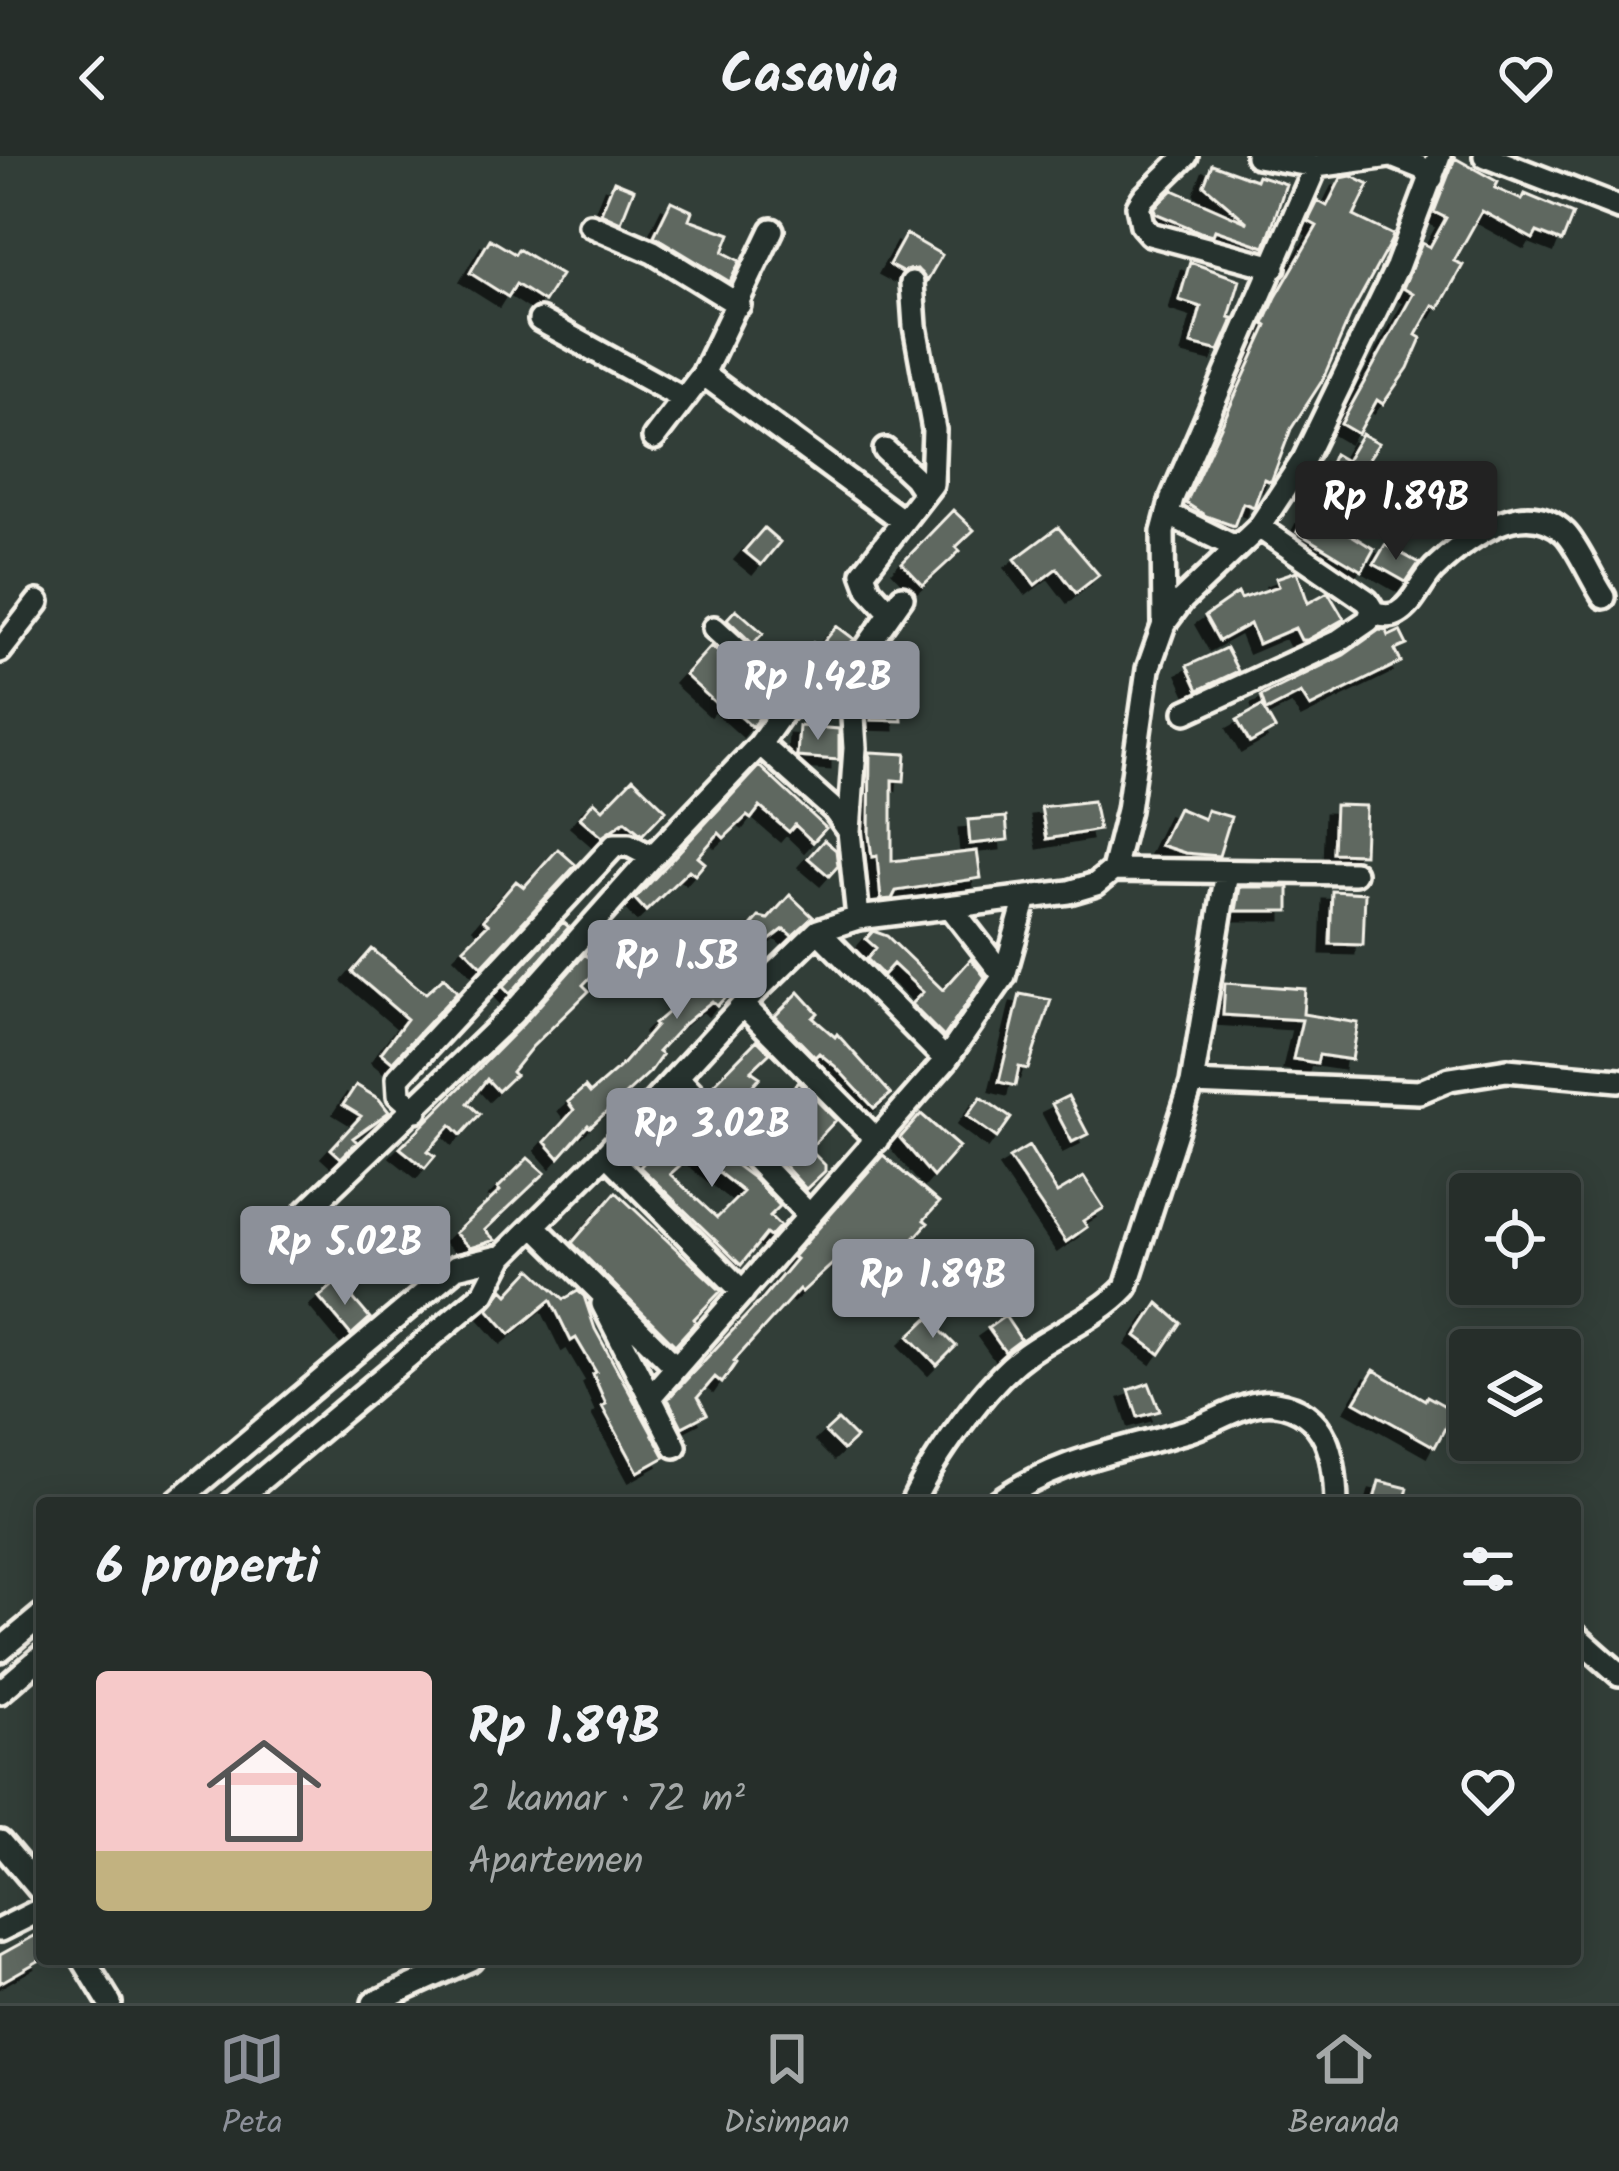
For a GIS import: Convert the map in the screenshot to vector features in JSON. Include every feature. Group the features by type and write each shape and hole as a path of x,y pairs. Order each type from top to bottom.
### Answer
{"street":[{"path":"1186,156 1143,198 1138,206 1142,225 1150,233 1274,267"},
{"path":"240,1497 484,1293 502,1256 607,1154 743,1005 818,931 858,918 952,909 1096,884 1113,870 1128,810 1148,669 1164,624 1182,599 1259,527 1312,442 1397,267 1435,167 1422,168 1391,156 1316,166 1257,156"},
{"path":"1485,156 1540,166 1619,208"},
{"path":"1164,624 1161,565 1168,514 1316,166"},
{"path":"590,225 653,252 739,305"},
{"path":"654,438 704,374 772,230"},
{"path":"307,1211 512,1014 790,706 820,701 850,671 896,605 869,589 863,573 932,484 934,430 912,283"},
{"path":"539,320 683,399"},
{"path":"704,374 903,521"},
{"path":"885,450 924,492"},
{"path":"1168,514 1237,548"},
{"path":"1371,614 1393,616 1402,611 1432,571 1491,525 1519,517 1560,528 1604,597"},
{"path":"1186,712 1350,635 1363,628 1371,614 1367,602 1259,527"},
{"path":"0,651 38,602"},
{"path":"714,628 772,681 790,706"},
{"path":"850,671 855,748 849,831 858,918"},
{"path":"760,744 834,810 849,831"},
{"path":"416,1110 399,1095 398,1078 615,845 629,845 652,857"},
{"path":"1113,870 1354,873"},
{"path":"915,1497 996,1380 1126,1287 1192,1083 1227,872"},
{"path":"650,1397 946,1060 1004,976 1026,898"},
{"path":"952,909 1004,976"},
{"path":"536,930 566,955"},
{"path":"818,931 946,1060"},
{"path":"483,990 512,1014"},
{"path":"743,1005 877,1139"},
{"path":"1192,1083 1419,1092 1468,1075 1508,1070 1619,1080"},
{"path":"677,1077 809,1215"},
{"path":"607,1154 743,1292"},
{"path":"535,1227 675,1366"},
{"path":"182,1497 456,1267 502,1256"},
{"path":"598,1293 675,1446"},
{"path":"1006,1497 1059,1466 1276,1403 1301,1413 1331,1444 1335,1497"},
{"path":"0,1650 36,1620"},
{"path":"1581,1640 1619,1674"},
{"path":"0,1692 36,1661"},
{"path":"0,1842 36,1885"},
{"path":"0,1930 36,1912"},
{"path":"87,1965 110,2003"},
{"path":"374,2003 458,1965"}],"building":[{"path":"1455,158 1498,182 1495,188 1522,200 1525,194 1573,214 1562,242 1537,232 1533,239 1482,211 1454,261 1463,265 1439,308 1433,305 1416,335 1421,338 1408,368 1383,404 1377,400 1358,434 1341,424 1413,294 1403,288 1422,243 1430,247 1446,218 1434,212"},
{"path":"1212,164 1256,180 1258,175 1286,184 1265,247 1215,230 1213,235 1200,232 1155,213 1155,207 1173,190 1248,223 1204,185"},
{"path":"1351,176 1369,185 1354,216 1393,235 1391,241 1351,314 1322,381 1291,429 1271,482 1264,479 1254,507 1243,503 1234,526 1206,516 1186,503 1276,297 1317,226 1308,221 1318,201 1327,206 1341,178"},
{"path":"614,181 634,189 621,222 601,213"},
{"path":"671,201 692,211 689,219 730,234 723,252 740,261 730,282 654,236"},
{"path":"906,234 942,255 927,281 917,269 902,272 889,265"},
{"path":"490,239 515,254 518,249 561,275 544,302 516,284 508,297 470,273"},
{"path":"1190,262 1240,280 1229,317 1233,318 1219,351 1191,344 1201,307 1179,300"},
{"path":"1362,434 1379,443 1341,501 1319,489 1334,454 1346,461"},
{"path":"953,510 974,530 956,547 960,551 923,585 902,563"},
{"path":"1305,516 1332,531 1335,525 1374,549 1362,571 1297,532"},
{"path":"1058,527 1099,575 1076,593 1057,568 1035,585 1015,559"},
{"path":"764,528 780,542 761,565 744,551"},
{"path":"1385,545 1419,563 1406,582 1374,564"},
{"path":"1297,571 1308,603 1328,592 1344,619 1307,640 1301,640 1295,628 1258,644 1250,624 1219,641 1205,616 1238,593 1241,599 1279,586 1276,578"},
{"path":"736,609 763,633 753,644 727,619"},
{"path":"837,626 854,639 817,683 795,666 813,643 819,648"},
{"path":"1379,630 1389,636 1400,631 1407,645 1395,650 1401,662 1310,707 1301,693 1266,711 1261,696 1344,655"},
{"path":"711,646 761,691 760,698 769,705 752,727 723,701 719,706 685,675"},
{"path":"1226,648 1238,671 1198,690 1187,666"},
{"path":"899,670 902,721 871,720 872,692 868,692 866,674"},
{"path":"1262,706 1275,729 1250,743 1237,720"},
{"path":"799,726 839,729 839,760 797,757"},
{"path":"870,752 906,754 904,781 892,780 892,861 977,851 981,878 896,891 892,899 881,900 877,856 872,857 869,835"},
{"path":"759,766 826,828 813,842 795,825 789,832 760,807 724,838 719,833 698,857 705,863 695,875 689,870 646,911 635,899"},
{"path":"633,778 666,810 642,835 625,821 602,837 580,818 594,801 603,809"},
{"path":"1093,801 1099,830 1047,839 1041,807"},
{"path":"1335,805 1366,806 1364,854 1333,853"},
{"path":"1178,808 1204,819 1207,810 1231,817 1219,856 1160,845"},
{"path":"1006,817 1008,840 970,844 968,820"},
{"path":"824,840 836,850 838,866 829,876 808,858"},
{"path":"558,849 576,865 482,966 464,948 488,924 483,920 516,881 524,887"},
{"path":"1240,887 1289,887 1289,911 1236,911"},
{"path":"1332,891 1365,893 1363,945 1330,944"},
{"path":"790,895 813,917 792,936 784,929 767,942 742,972 746,975 717,1006 712,1001 684,1024 658,1052 662,1055 650,1072 588,1125 559,1158 545,1142 574,1110 568,1102 585,1087 590,1093 619,1068 654,1024 697,987 690,981 703,967 706,970 723,953 726,956 759,917 768,919"},
{"path":"563,922 569,927 510,994 503,987"},
{"path":"873,931 887,936 943,990 971,959 985,977 944,1037 911,1004 923,992 893,964 883,975 867,959 876,948 866,939"},
{"path":"372,949 422,991 426,993 444,977 457,992 392,1062 381,1053 407,1019 352,972"},
{"path":"585,954 600,967 583,985 589,991 532,1047 512,1072 515,1075 498,1091 487,1079 468,1103 480,1114 461,1135 451,1125 428,1151 435,1156 425,1168 400,1148 523,1024"},
{"path":"1225,983 1305,989 1303,1014 1358,1023 1352,1060 1319,1055 1317,1063 1293,1059 1302,1020 1223,1015"},
{"path":"799,992 818,1013 813,1018 835,1037 837,1034 891,1094 874,1108 835,1066 819,1053 815,1057 775,1016"},
{"path":"1020,994 1051,1000 1028,1069 1019,1067 1015,1086 999,1082"},
{"path":"757,1040 770,1053 751,1071 760,1077 730,1111 709,1089"},
{"path":"798,1082 836,1120 809,1149 825,1171 806,1189 753,1131"},
{"path":"356,1085 379,1099 389,1112 353,1138 357,1142 341,1158 331,1149 361,1116 343,1105"},
{"path":"1068,1096 1088,1134 1072,1142 1052,1104"},
{"path":"981,1097 1011,1118 997,1138 967,1116"},
{"path":"921,1114 959,1147 933,1177 900,1138"},
{"path":"680,1117 780,1206 770,1216 780,1226 770,1237 766,1234 741,1265 640,1167 656,1149 653,1145","holes":["694,1153 743,1192 717,1218 670,1174"]},
{"path":"1029,1146 1057,1193 1084,1177 1104,1208 1083,1221 1087,1227 1066,1242 1009,1158"},
{"path":"883,1155 939,1203 924,1220 928,1223 870,1287 839,1258 802,1292 799,1289 734,1361 722,1383 715,1377 698,1397 707,1414 682,1427 668,1399 764,1297"},
{"path":"528,1158 545,1173 485,1230 495,1240 470,1248 455,1233"},
{"path":"616,1192 721,1291 675,1345 572,1243"},
{"path":"531,1269 564,1299 578,1291 584,1296 595,1329 665,1457 638,1472 602,1406 606,1404 596,1372 576,1338 571,1341 551,1300 510,1334 488,1309 503,1289 508,1294"},
{"path":"338,1281 370,1318 351,1335 319,1297"},
{"path":"1158,1303 1181,1323 1160,1354 1136,1336"},
{"path":"1005,1316 1021,1340 1005,1352 988,1328"},
{"path":"928,1318 956,1346 937,1365 909,1336"},
{"path":"1374,1370 1449,1408 1449,1420 1435,1447 1355,1402"},
{"path":"1149,1383 1160,1411 1138,1417 1129,1390"},
{"path":"838,1420 856,1438 843,1450 825,1432"},
{"path":"1379,1481 1408,1488 1406,1497 1375,1497"},
{"path":"36,1935 36,1962 0,1983 0,1955"}]}
